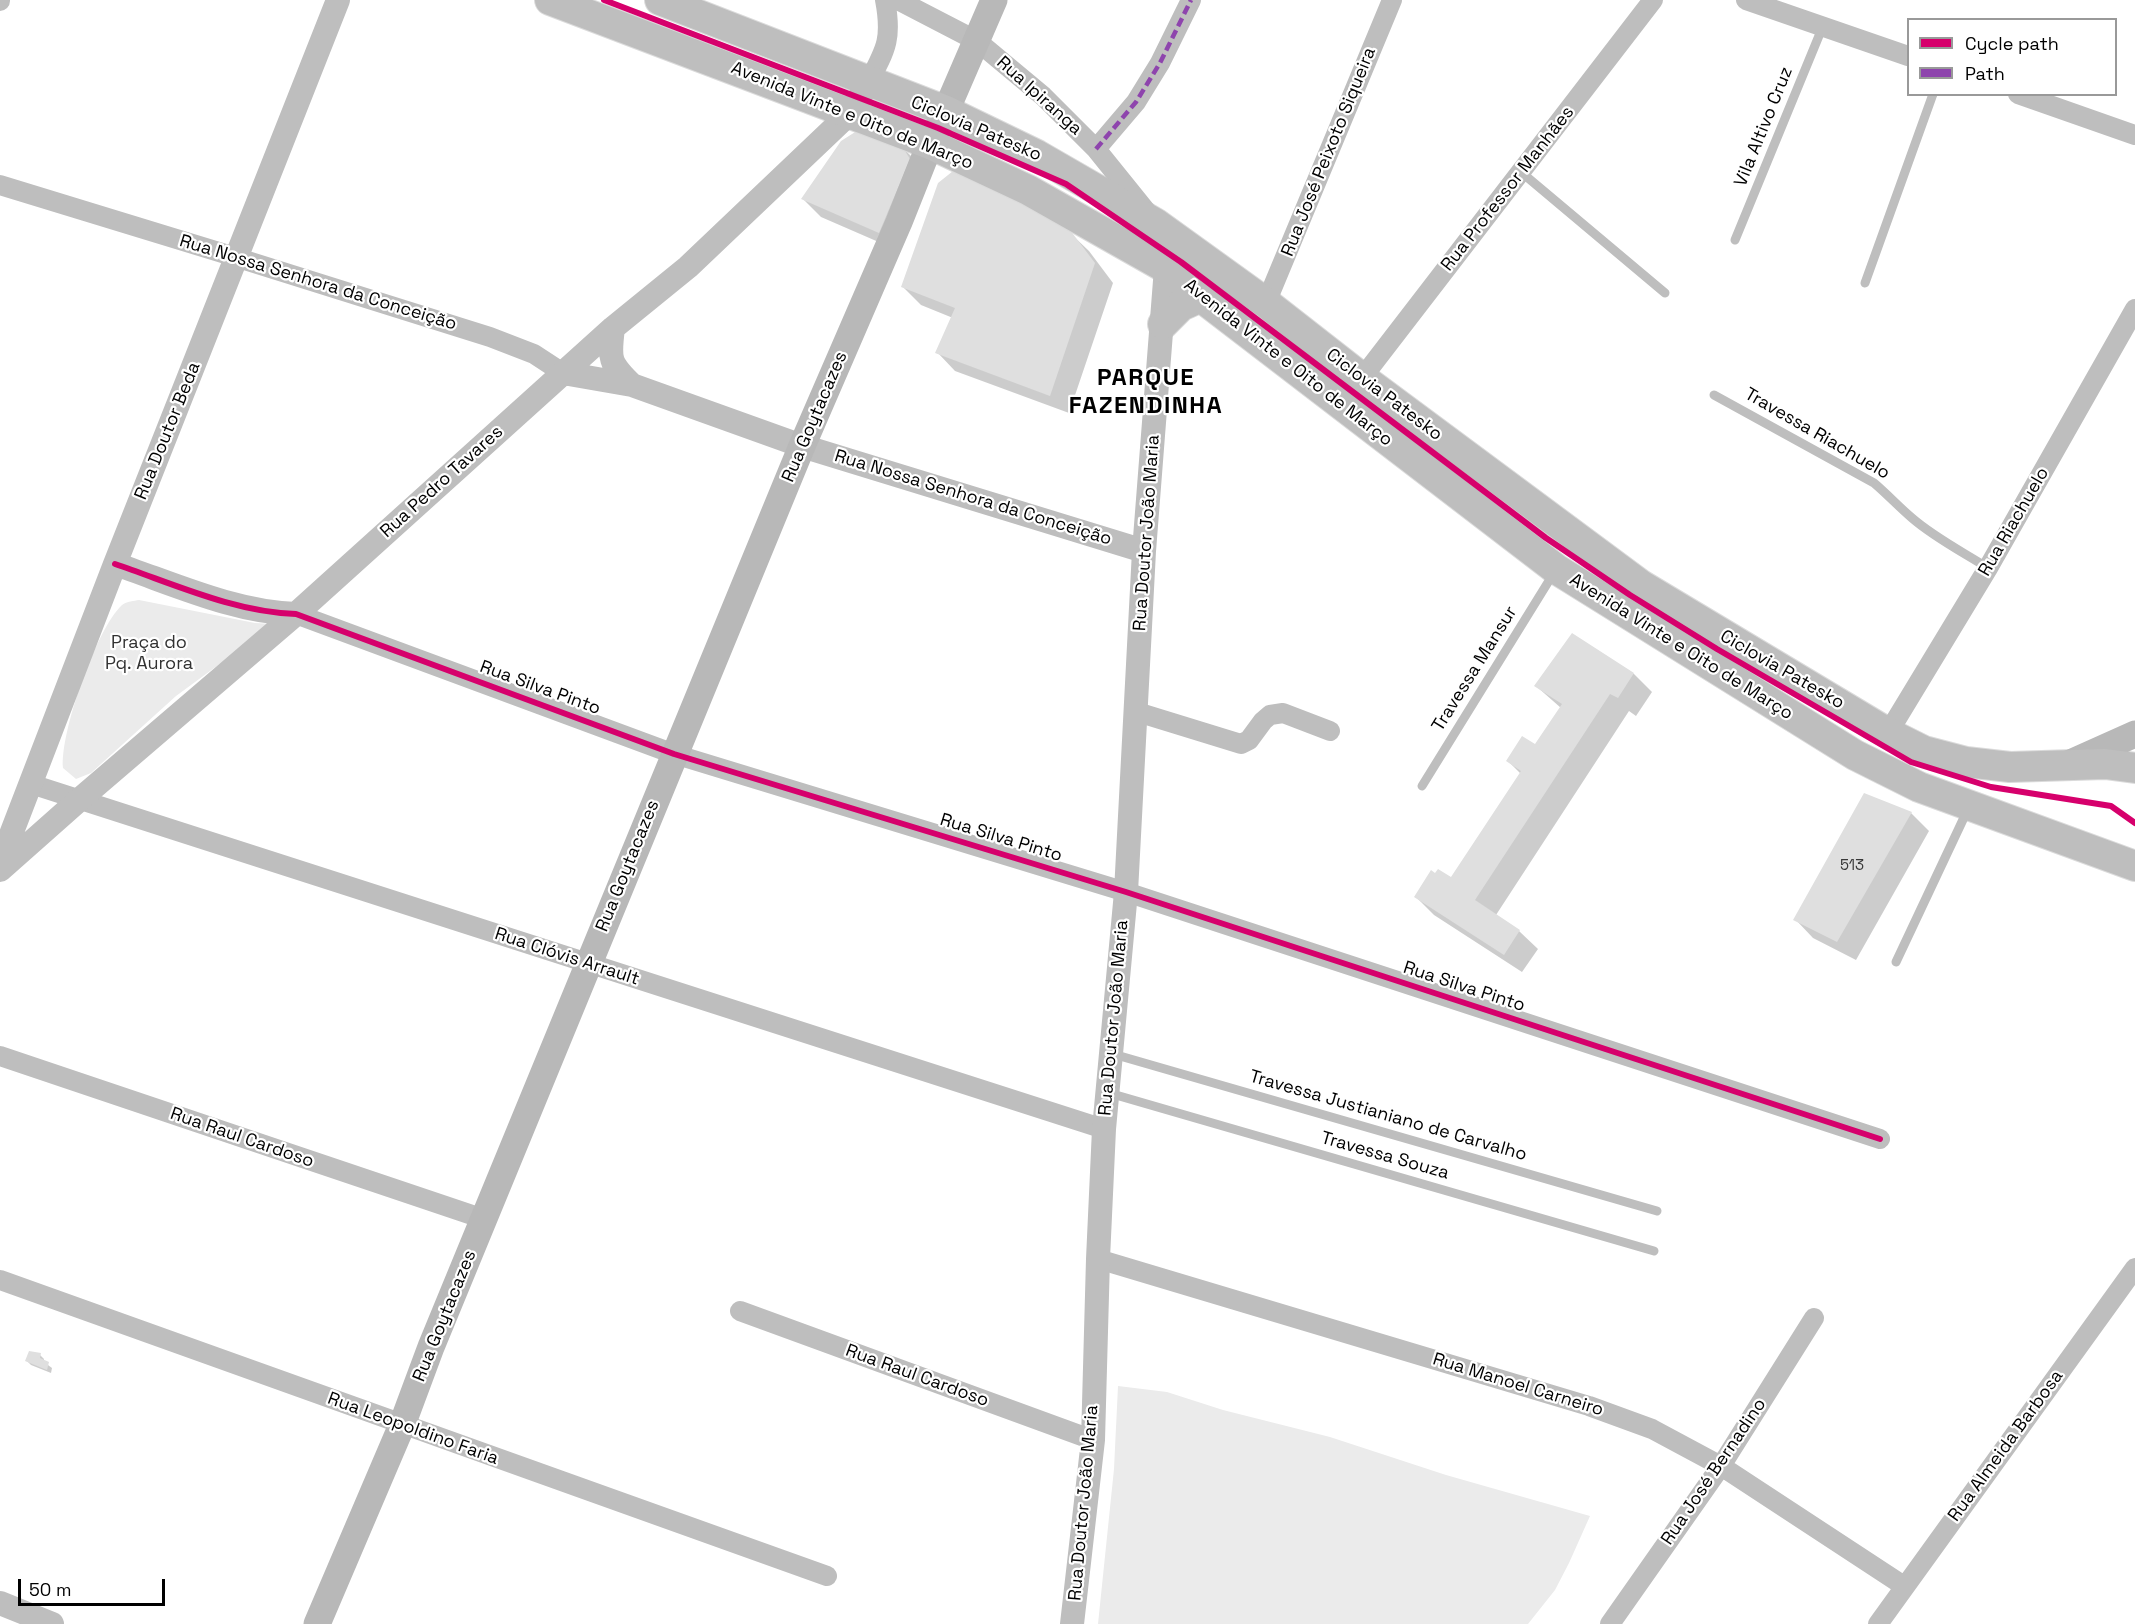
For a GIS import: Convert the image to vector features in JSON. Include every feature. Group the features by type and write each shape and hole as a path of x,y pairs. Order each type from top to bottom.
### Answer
{"main road":[{"name":"Avenida Vinte e Oito de Março","path":"550,0 851,112 930,144 1028,190 1166,268 1556,569 1855,755 1919,787 2135,866"},
{"name":"Avenida Vinte e Oito de Março","path":"660,0 946,111 1037,155 1155,223 1266,303 1362,378 1641,585 1888,733 1924,751 1966,762 2010,767 2105,764 2135,768"},
{"name":"Rua Goytacazes","path":"317,1624 402,1425 431,1347 802,446 899,222 930,144 994,0"},
{"path":"1155,223 1167,251 1166,268"},
{"path":"1163,324 1181,306 1201,297"},
{"path":"2068,764 2135,734"},
{"path":"1974,808 2010,806 2135,848"}],"street":[{"name":"Rua Doutor Beda","path":"0,863 115,564 338,0"},
{"path":"869,81 884,54 888,39 885,0"},
{"name":"Rua Ipiranga","path":"898,0 977,41 1043,96 1096,149 1155,223"},
{"path":"1096,149 1136,102 1160,63 1191,0"},
{"name":"Rua José Peixoto Siqueira","path":"1266,303 1392,0"},
{"name":"Rua Professor Manhães","path":"1362,378 1653,0"},
{"path":"1746,0 1907,56"},
{"name":"Rua Pedro Tavares","path":"0,870 296,614 613,328 688,267 851,112 869,81"},
{"path":"2024,96 2135,135"},
{"name":"Rua Nossa Senhora da Conceição","path":"0,185 490,337 534,354 563,373 632,385 802,446 1144,551"},
{"name":"Rua Doutor João Maria","path":"1072,1624 1093,1440 1104,1129 1126,892 1144,551 1166,268"},
{"name":"Rua Riachuelo","path":"1888,733 1988,568 2135,309"},
{"path":"613,328 609,353 616,369 632,385"},
{"name":"Rua Silva Pinto","path":"115,564 240,606 267,612 296,614 674,754 1126,892 1880,1139"},
{"path":"240,606 251,619 261,643"},
{"path":"1137,712 1241,744 1249,740 1270,715 1283,713 1330,731"},
{"name":"Rua Clóvis Arrault","path":"31,784 1104,1129"},
{"name":"Rua Raul Cardoso","path":"0,1056 484,1219"},
{"name":"Rua Manoel Carneiro","path":"1098,1259 1589,1406 1652,1430 1721,1466 1904,1586"},
{"name":"Rua Almeida Barbosa","path":"1878,1624 2135,1268"},
{"name":"Rua Leopoldino Faria","path":"0,1280 827,1576"},
{"name":"Rua Raul Cardoso","path":"740,1311 1093,1440"},
{"name":"Rua José Bernadino","path":"1610,1624 1721,1466 1814,1318"},
{"path":"0,1603 52,1624"}],"lane":[{"name":"Vila Altivo Cruz","path":"1735,240 1823,26"},
{"path":"1864,284 1932,96"},
{"path":"1521,172 1665,293"},
{"name":"Travessa Riachuelo","path":"1714,395 1874,483 1934,536 1988,568"},
{"name":"Travessa Mansur","path":"1422,786 1556,569"},
{"path":"1896,962 1974,808"},
{"name":"Travessa Justianiano de Carvalho","path":"1110,1053 1657,1211"},
{"name":"Travessa Souza","path":"1107,1092 1654,1251"}],"green space":[{"name":"Praça do Pq. Aurora","path":"139,600 255,623 274,624 176,696 91,773 76,779 63,768 67,731 73,707 91,658 112,617 122,605"},
{"path":"1118,1386 1167,1392 1223,1410 1330,1437 1446,1475 1590,1516 1555,1590 1528,1624 1098,1624 1114,1469"}],"building":[{"path":"863,127 900,143 910,159 879,233 801,199 841,141"},
{"path":"964,167 1070,230 1095,263 1050,396 935,353 955,308 901,287 938,183 953,171"},
{"path":"1572,633 1634,673 1618,698 1610,694 1475,900 1520,930 1504,955 1414,897 1431,870 1435,873 1438,869 1451,877 1521,771 1506,761 1522,736 1535,744 1562,704 1534,686"},
{"path":"1864,793 1912,812 1837,942 1793,920"},
{"path":"29,1351 41,1353 40,1358 49,1362 47,1370 25,1361"}],"marked path":[{"path":"1096,149 1136,102 1160,63 1191,0"}],"cycle path":[{"name":"Ciclovia Patesko","path":"604,0 938,128 1066,184 1181,262 1546,538 1630,595 1717,649 1911,762 1991,787 2111,806 2135,823"},
{"path":"115,564 227,603 296,614 674,754 1126,892 1880,1139"}],"district":[{"name":"PARQUE FAZENDINHA","path":"1146,392"}]}
